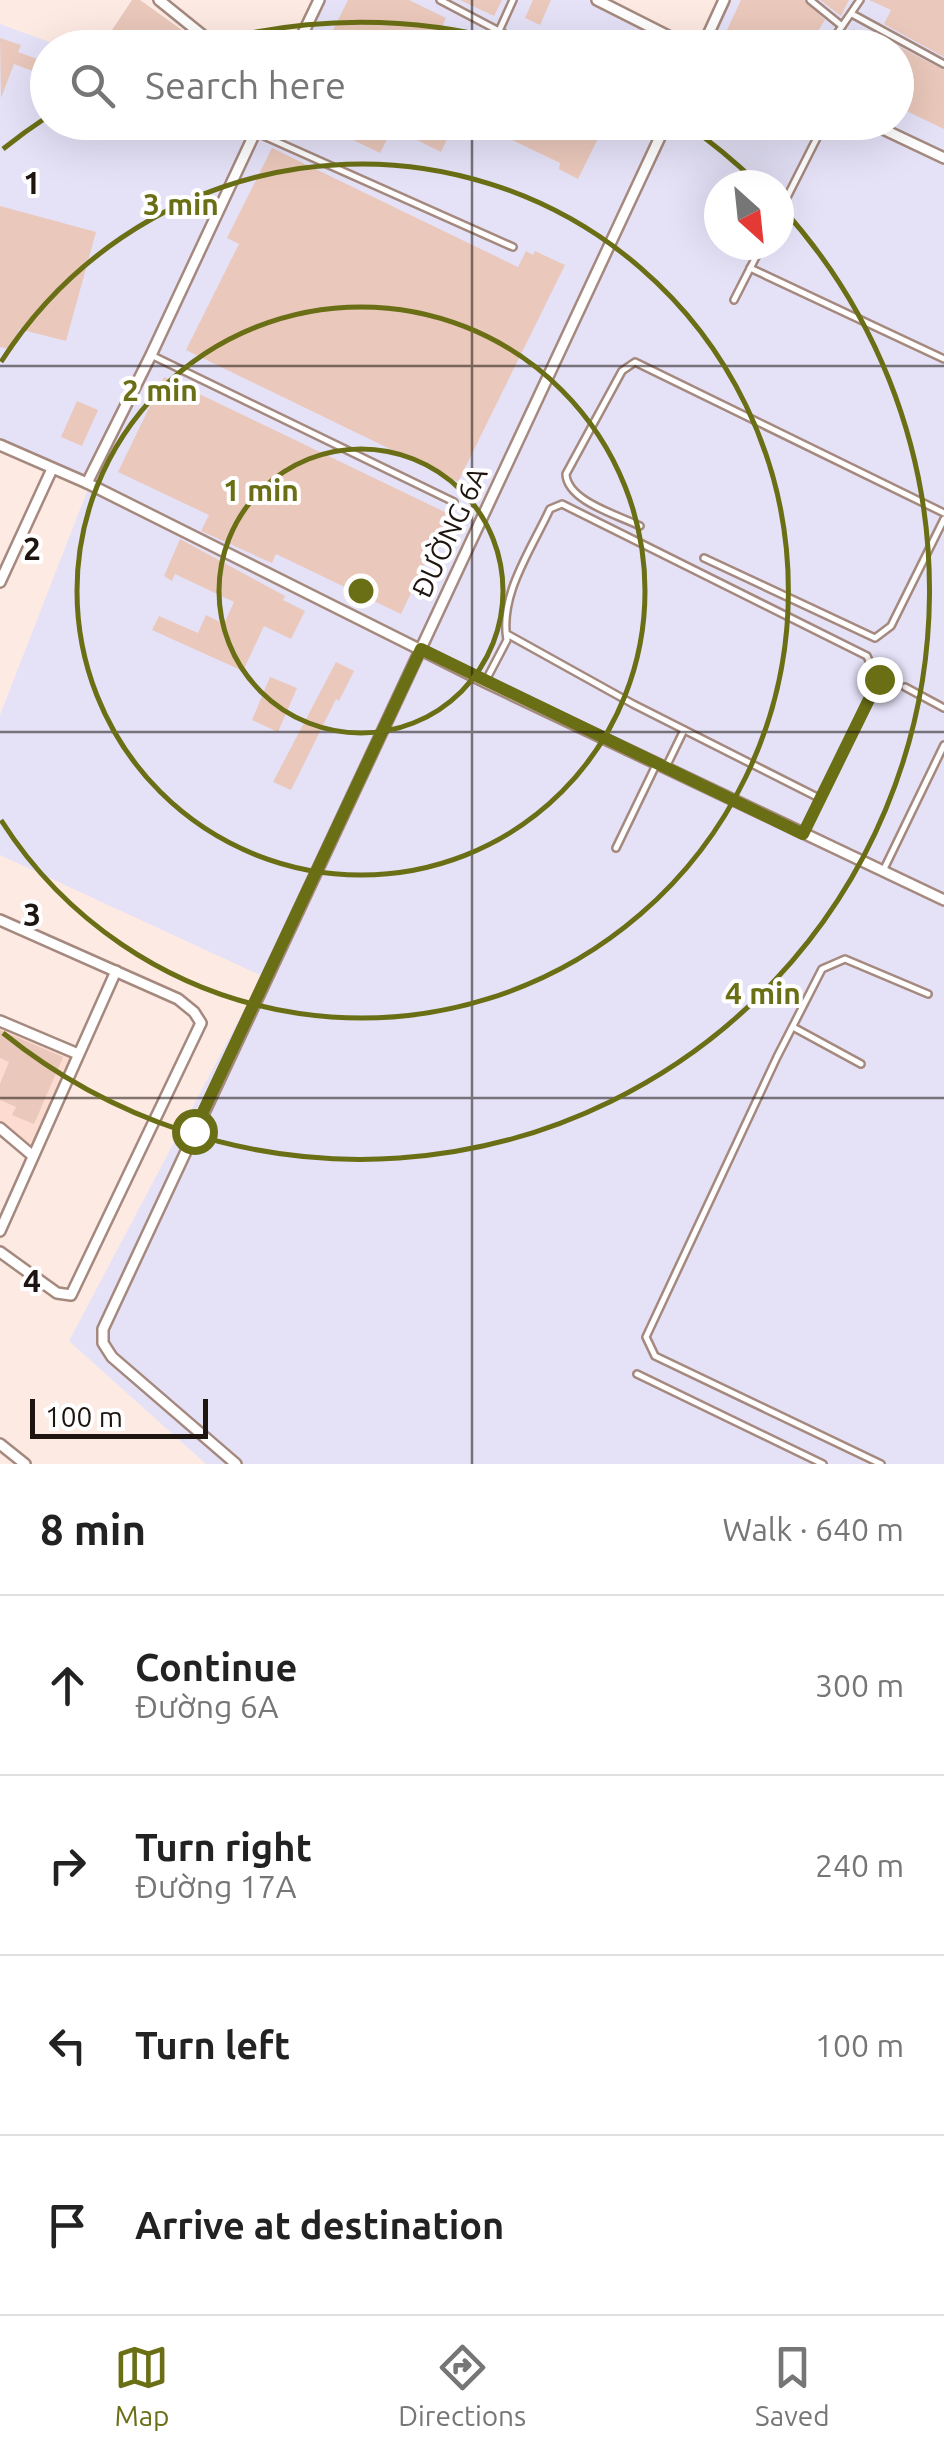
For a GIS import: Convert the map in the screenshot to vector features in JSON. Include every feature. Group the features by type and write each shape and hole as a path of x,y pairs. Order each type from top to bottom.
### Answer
{"street":[{"path":"159,0 196,30"},
{"path":"304,30 318,0"},
{"path":"598,0 657,30"},
{"path":"710,30 724,0"},
{"path":"87,483 252,140"},
{"name":"ĐƯỜNG 6A","path":"236,1464 112,1357 103,1343 102,1329 658,140"},
{"path":"906,140 944,158"},
{"path":"0,445 87,483 485,682 944,900"},
{"path":"0,582 3,563 52,468"},
{"path":"0,920 178,999 201,1023 71,1295 57,1293 0,1252"},
{"path":"0,1231 116,971"},
{"path":"0,1021 78,1054"},
{"path":"0,1128 33,1156"},
{"path":"0,1444 25,1464"}],"lane":[{"path":"440,0 497,30"},
{"path":"499,30 513,0"},
{"path":"810,0 842,26"},
{"path":"839,30 860,0"},
{"path":"852,14 881,30"},
{"path":"914,48 944,64"},
{"path":"285,140 513,248"},
{"path":"794,183 816,140"},
{"path":"734,300 754,260"},
{"path":"750,268 944,358"},
{"path":"151,355 454,502"},
{"path":"640,526 582,498 570,488 566,474 622,370 635,362 944,516 892,626 875,638 704,558"},
{"path":"485,682 508,640 504,626 507,601 550,509 562,504 867,656 878,683 803,834"},
{"path":"507,634 820,799"},
{"path":"905,687 944,708"},
{"path":"616,848 684,730"},
{"path":"883,871 944,745"},
{"path":"881,1464 655,1356 647,1343 654,1320 822,969 845,959 928,994"},
{"path":"793,1027 861,1064"},
{"path":"637,1374 823,1464"}],"shaded area":[{"path":"323,0 588,0 649,30 309,30"},
{"path":"728,0 944,0 944,1464 206,1464 69,1341 262,976 0,855 0,715 88,489 256,140 914,140 914,30 715,30"},
{"path":"0,24 30,35 30,140 247,140 85,478 0,440"},
{"path":"0,1026 73,1056 31,1150 0,1123"}],"building":[{"path":"132,0 140,0 182,30 112,30"},
{"path":"348,0 409,0 446,18 440,30 333,30"},
{"path":"460,0 502,0 494,16"},
{"path":"533,0 551,0 540,25 525,18"},
{"path":"741,0 804,0 825,20 819,30 727,30"},
{"path":"820,0 849,0 841,16"},
{"path":"869,0 944,0 944,57 914,40 914,30 895,30 884,24 891,10"},
{"path":"0,38 21,45 18,52 30,56 30,70 14,64 1,98"},
{"path":"914,54 944,70 944,129 914,115"},
{"path":"353,140 387,140 380,153"},
{"path":"417,140 447,140 441,152"},
{"path":"512,140 597,140 578,179 559,169 560,163"},
{"path":"272,148 518,267 526,251 533,255 535,251 565,265 458,482 186,350 239,244 227,238"},
{"path":"0,206 96,232 66,341 19,329 13,350 0,347"},
{"path":"164,377 449,514 401,614 276,554 272,563 201,531 209,515 118,472"},
{"path":"77,401 98,410 82,446 61,437"},
{"path":"180,539 285,596 283,600 305,611 291,639 264,626 243,671 152,630 159,616 198,633 206,615 224,624 234,602 175,574 172,581 164,576"},
{"path":"336,662 354,671 291,790 273,782"},
{"path":"270,677 297,688 278,732 252,720"},
{"path":"0,1030 63,1057 34,1124 12,1115 16,1107 0,1100 0,1084 9,1062 0,1058"}],"route":[{"path":"194,1131 421,649 803,834 879,679"}]}
